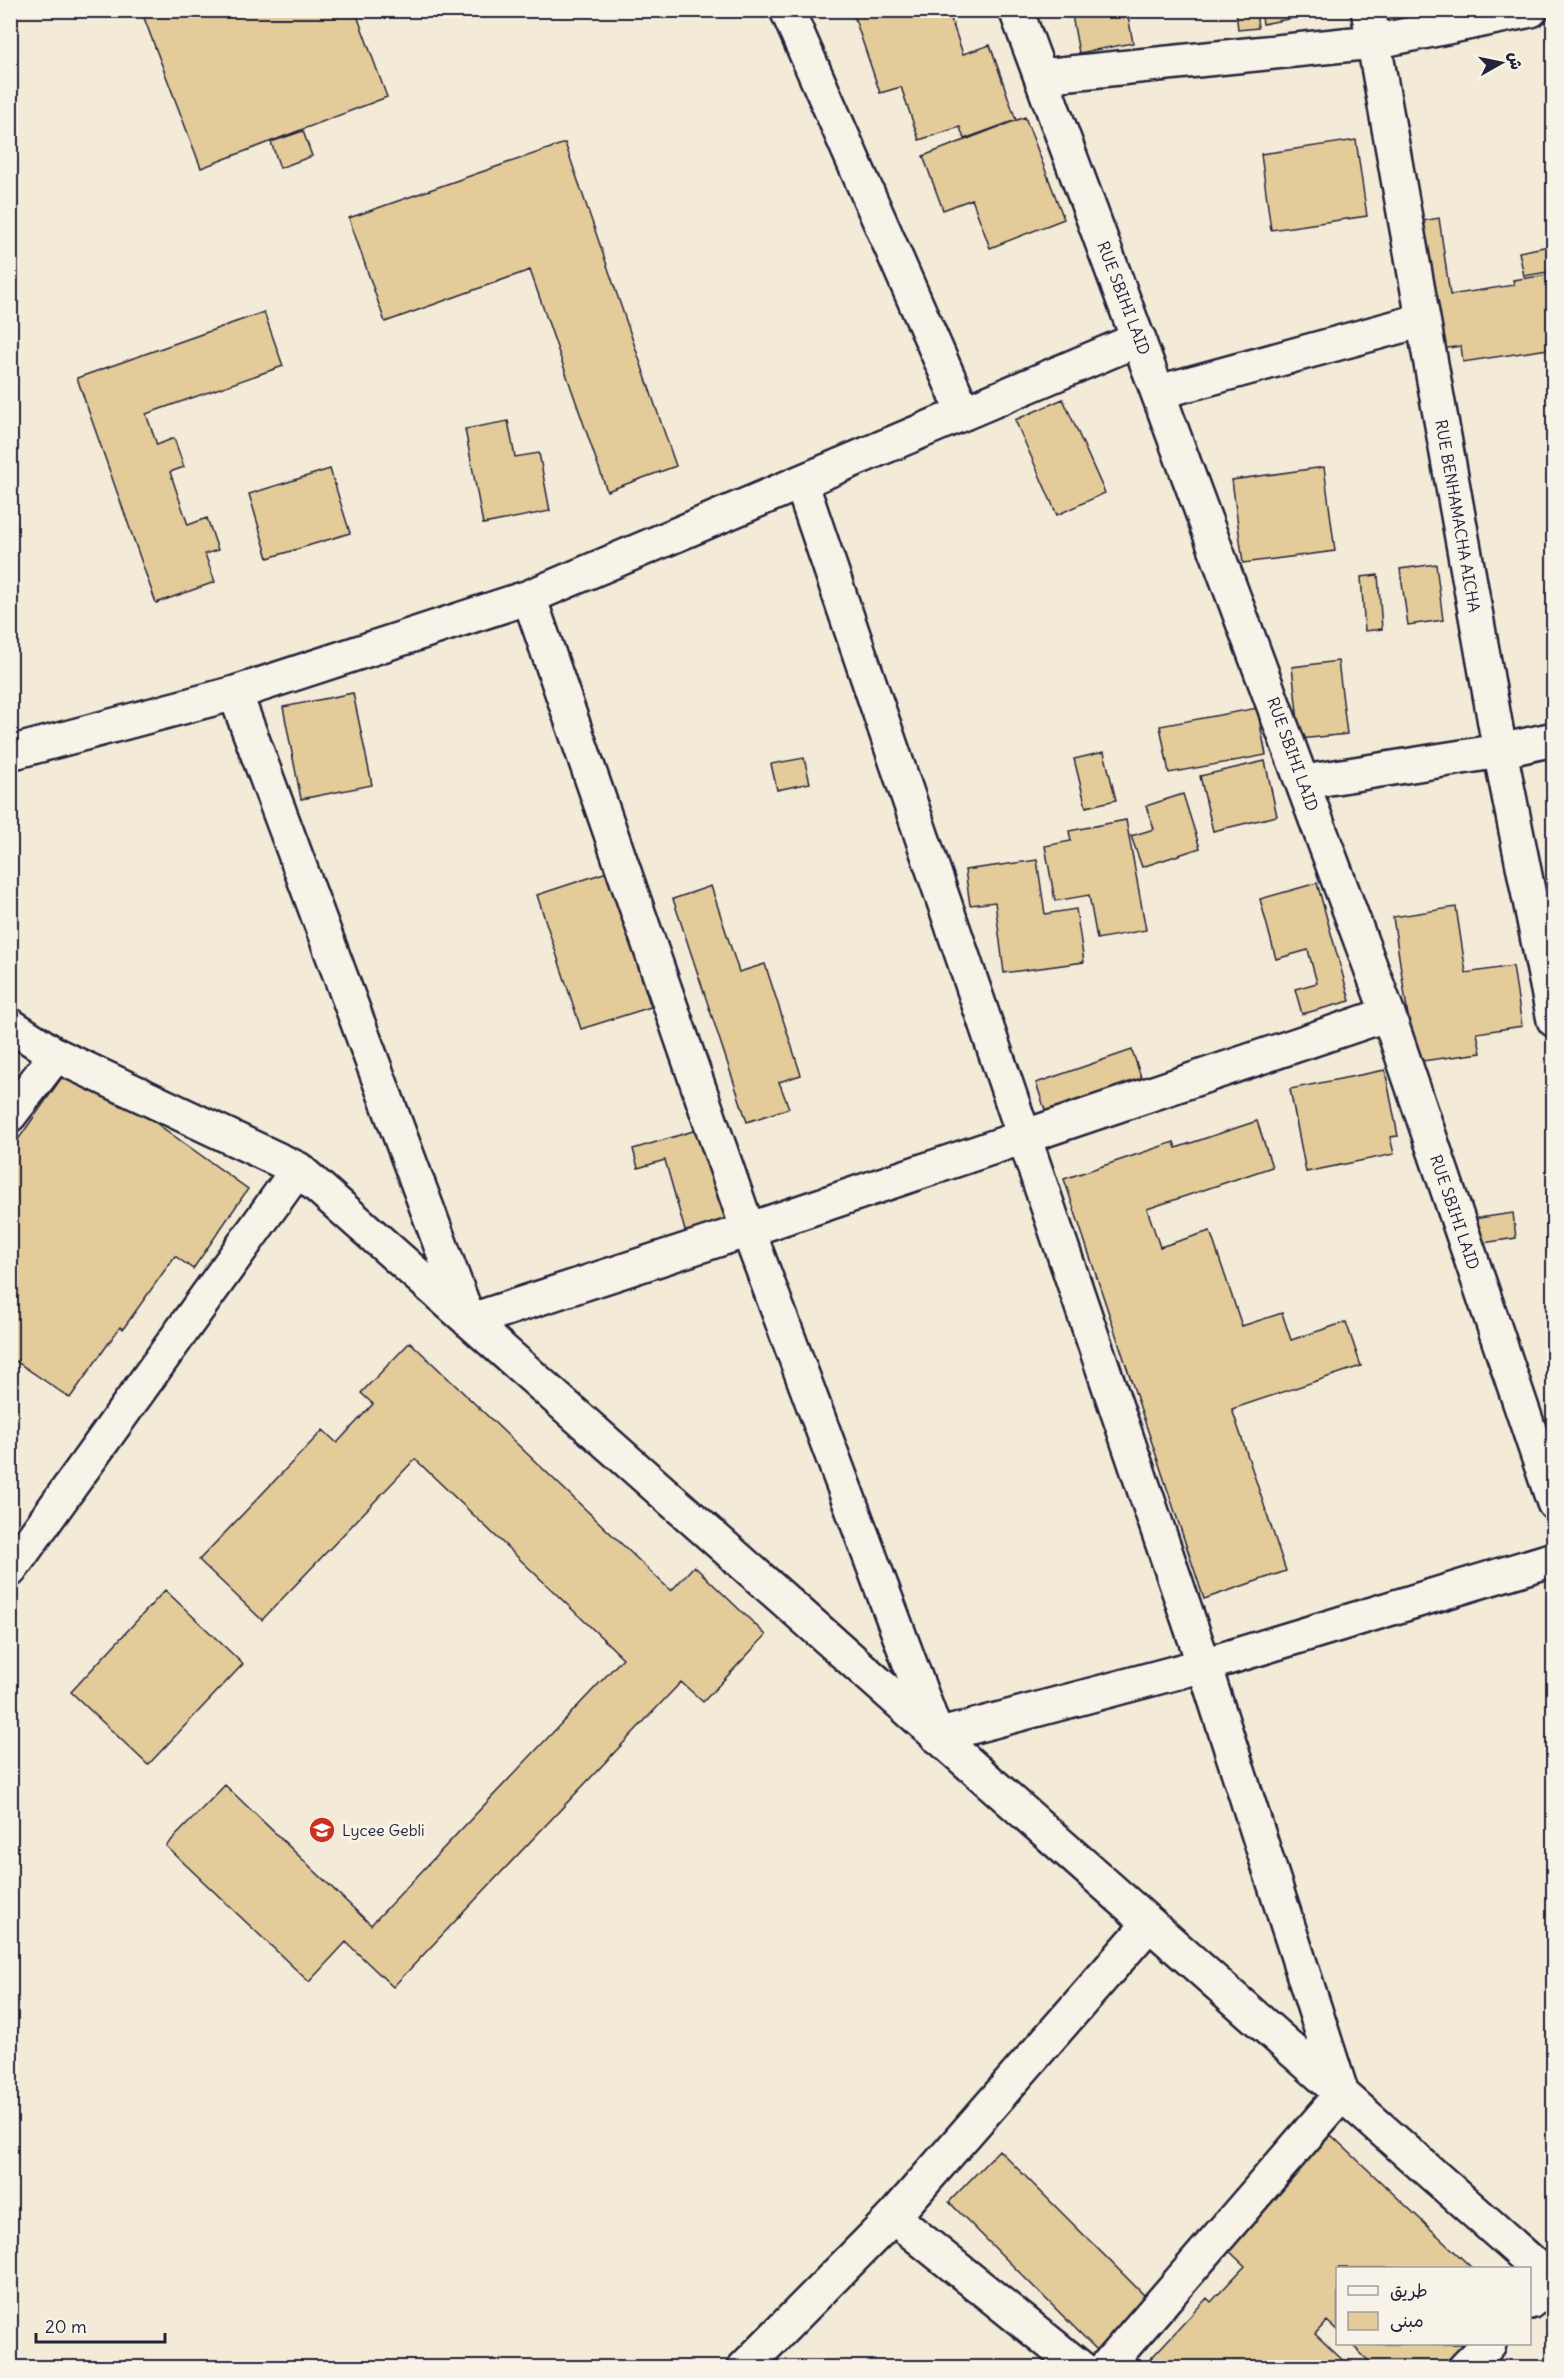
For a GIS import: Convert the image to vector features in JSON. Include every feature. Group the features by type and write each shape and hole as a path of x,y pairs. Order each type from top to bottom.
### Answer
{"street":[{"path":"787,10 964,413"},
{"name":"RUE SBIHI LAID","path":"1017,10 1388,1014 1554,1503"},
{"path":"1041,76 1371,26 1531,10"},
{"name":"RUE BENHAMACHA AICHA","path":"1371,26 1500,751 1554,1020"},
{"path":"1159,392 1423,320"},
{"path":"10,753 235,693 529,597 1139,339"},
{"path":"801,482 1204,1665 1342,2094"},
{"path":"529,597 748,1230 936,1736"},
{"path":"235,693 469,1321"},
{"path":"1304,782 1500,751 1554,739"},
{"path":"469,1321 748,1230 1388,1014"},
{"path":"10,1025 56,1055 298,1169 1342,2094 1523,2267"},
{"path":"10,1115 56,1055"},
{"path":"10,1570 298,1169"},
{"path":"936,1736 1204,1665 1554,1560"},
{"path":"744,2367 893,2217 1149,1924"},
{"path":"1105,2367 1342,2094"},
{"path":"893,2217 1081,2367"},
{"path":"1531,2275 1545,2288"},
{"path":"1465,2367 1487,2345"}],"building":[{"path":"141,10 355,10 387,97 201,168"},
{"path":"852,10 948,10 963,54 990,45 1016,120 964,139 960,127 919,140 901,87 880,93"},
{"path":"1071,10 1127,10 1133,43 1079,53"},
{"path":"1236,10 1256,10 1258,28 1238,30"},
{"path":"1261,10 1334,10 1263,24"},
{"path":"1025,117 1064,219 990,248 972,199 943,210 923,156"},
{"path":"303,131 312,156 280,168 271,142"},
{"path":"1356,140 1367,216 1271,230 1261,154"},
{"path":"565,143 676,466 607,491 530,270 385,322 349,218"},
{"path":"1439,218 1450,295 1514,285 1513,280 1554,274 1554,348 1463,362 1461,346 1442,349 1422,221"},
{"path":"1554,245 1554,271 1524,276 1519,252"},
{"path":"264,312 283,366 146,414 157,445 174,438 184,467 170,472 188,525 207,518 218,550 205,554 215,582 156,603 77,378"},
{"path":"1063,399 1105,493 1057,515 1015,420"},
{"path":"508,421 515,457 539,453 550,511 483,524 465,429"},
{"path":"1324,467 1335,551 1243,563 1232,480"},
{"path":"330,469 350,533 268,558 249,494"},
{"path":"1436,564 1443,620 1408,625 1400,569"},
{"path":"1378,575 1382,629 1365,631 1361,577"},
{"path":"1338,661 1347,734 1300,739 1292,667"},
{"path":"353,693 372,785 301,799 283,707"},
{"path":"1257,708 1266,755 1169,773 1160,726"},
{"path":"1104,752 1116,800 1086,807 1074,759"},
{"path":"804,758 810,783 777,790 771,764"},
{"path":"1265,761 1277,816 1213,831 1200,776"},
{"path":"1183,794 1200,848 1142,867 1131,836 1154,829 1146,806"},
{"path":"1126,820 1146,930 1097,939 1089,895 1055,901 1045,846 1071,841 1069,831"},
{"path":"1037,860 1045,914 1076,909 1084,962 1004,973 995,902 970,905 965,870"},
{"path":"607,872 651,1007 581,1029 537,895"},
{"path":"1317,883 1350,1001 1302,1014 1295,989 1317,983 1308,950 1276,959 1260,899"},
{"path":"711,886 739,972 765,964 801,1075 779,1082 789,1108 747,1122 673,899"},
{"path":"1456,907 1466,973 1513,966 1522,1026 1477,1033 1481,1053 1415,1062 1393,917"},
{"path":"1132,1050 1148,1098 1052,1131 1036,1083"},
{"path":"72,1063 248,1189 193,1269 175,1256 123,1329 120,1327 70,1398 10,1357 10,1151"},
{"path":"1385,1070 1398,1136 1390,1137 1394,1154 1306,1172 1290,1089"},
{"path":"1257,1121 1272,1167 1147,1209 1160,1247 1210,1231 1242,1326 1282,1313 1291,1340 1346,1322 1361,1366 1232,1409 1286,1571 1204,1599 1064,1179 1174,1142 1176,1148"},
{"path":"700,1129 727,1226 687,1238 665,1160 638,1168 633,1149"},
{"path":"1513,1213 1516,1238 1476,1244 1472,1219"},
{"path":"410,1342 671,1591 694,1566 766,1635 703,1702 681,1682 393,1987 346,1942 309,1982 166,1846 225,1785 371,1925 623,1658 415,1459 262,1620 199,1560 323,1430 337,1443 373,1404 361,1393"},
{"path":"165,1590 243,1664 148,1765 71,1692"},
{"path":"1331,2135 1471,2267 1336,2267 1336,2329 1327,2321 1315,2334 1351,2368 1142,2368 1207,2298 1211,2302 1245,2266 1225,2247"},
{"path":"999,2150 1147,2298 1097,2350 949,2202"},
{"path":"1548,2189 1554,2189 1554,2240 1550,2240"},
{"path":"1352,2345 1470,2345 1449,2368 1376,2368"}],"place":[{"name":"Lycee Gebli","path":"322,1830"}]}
